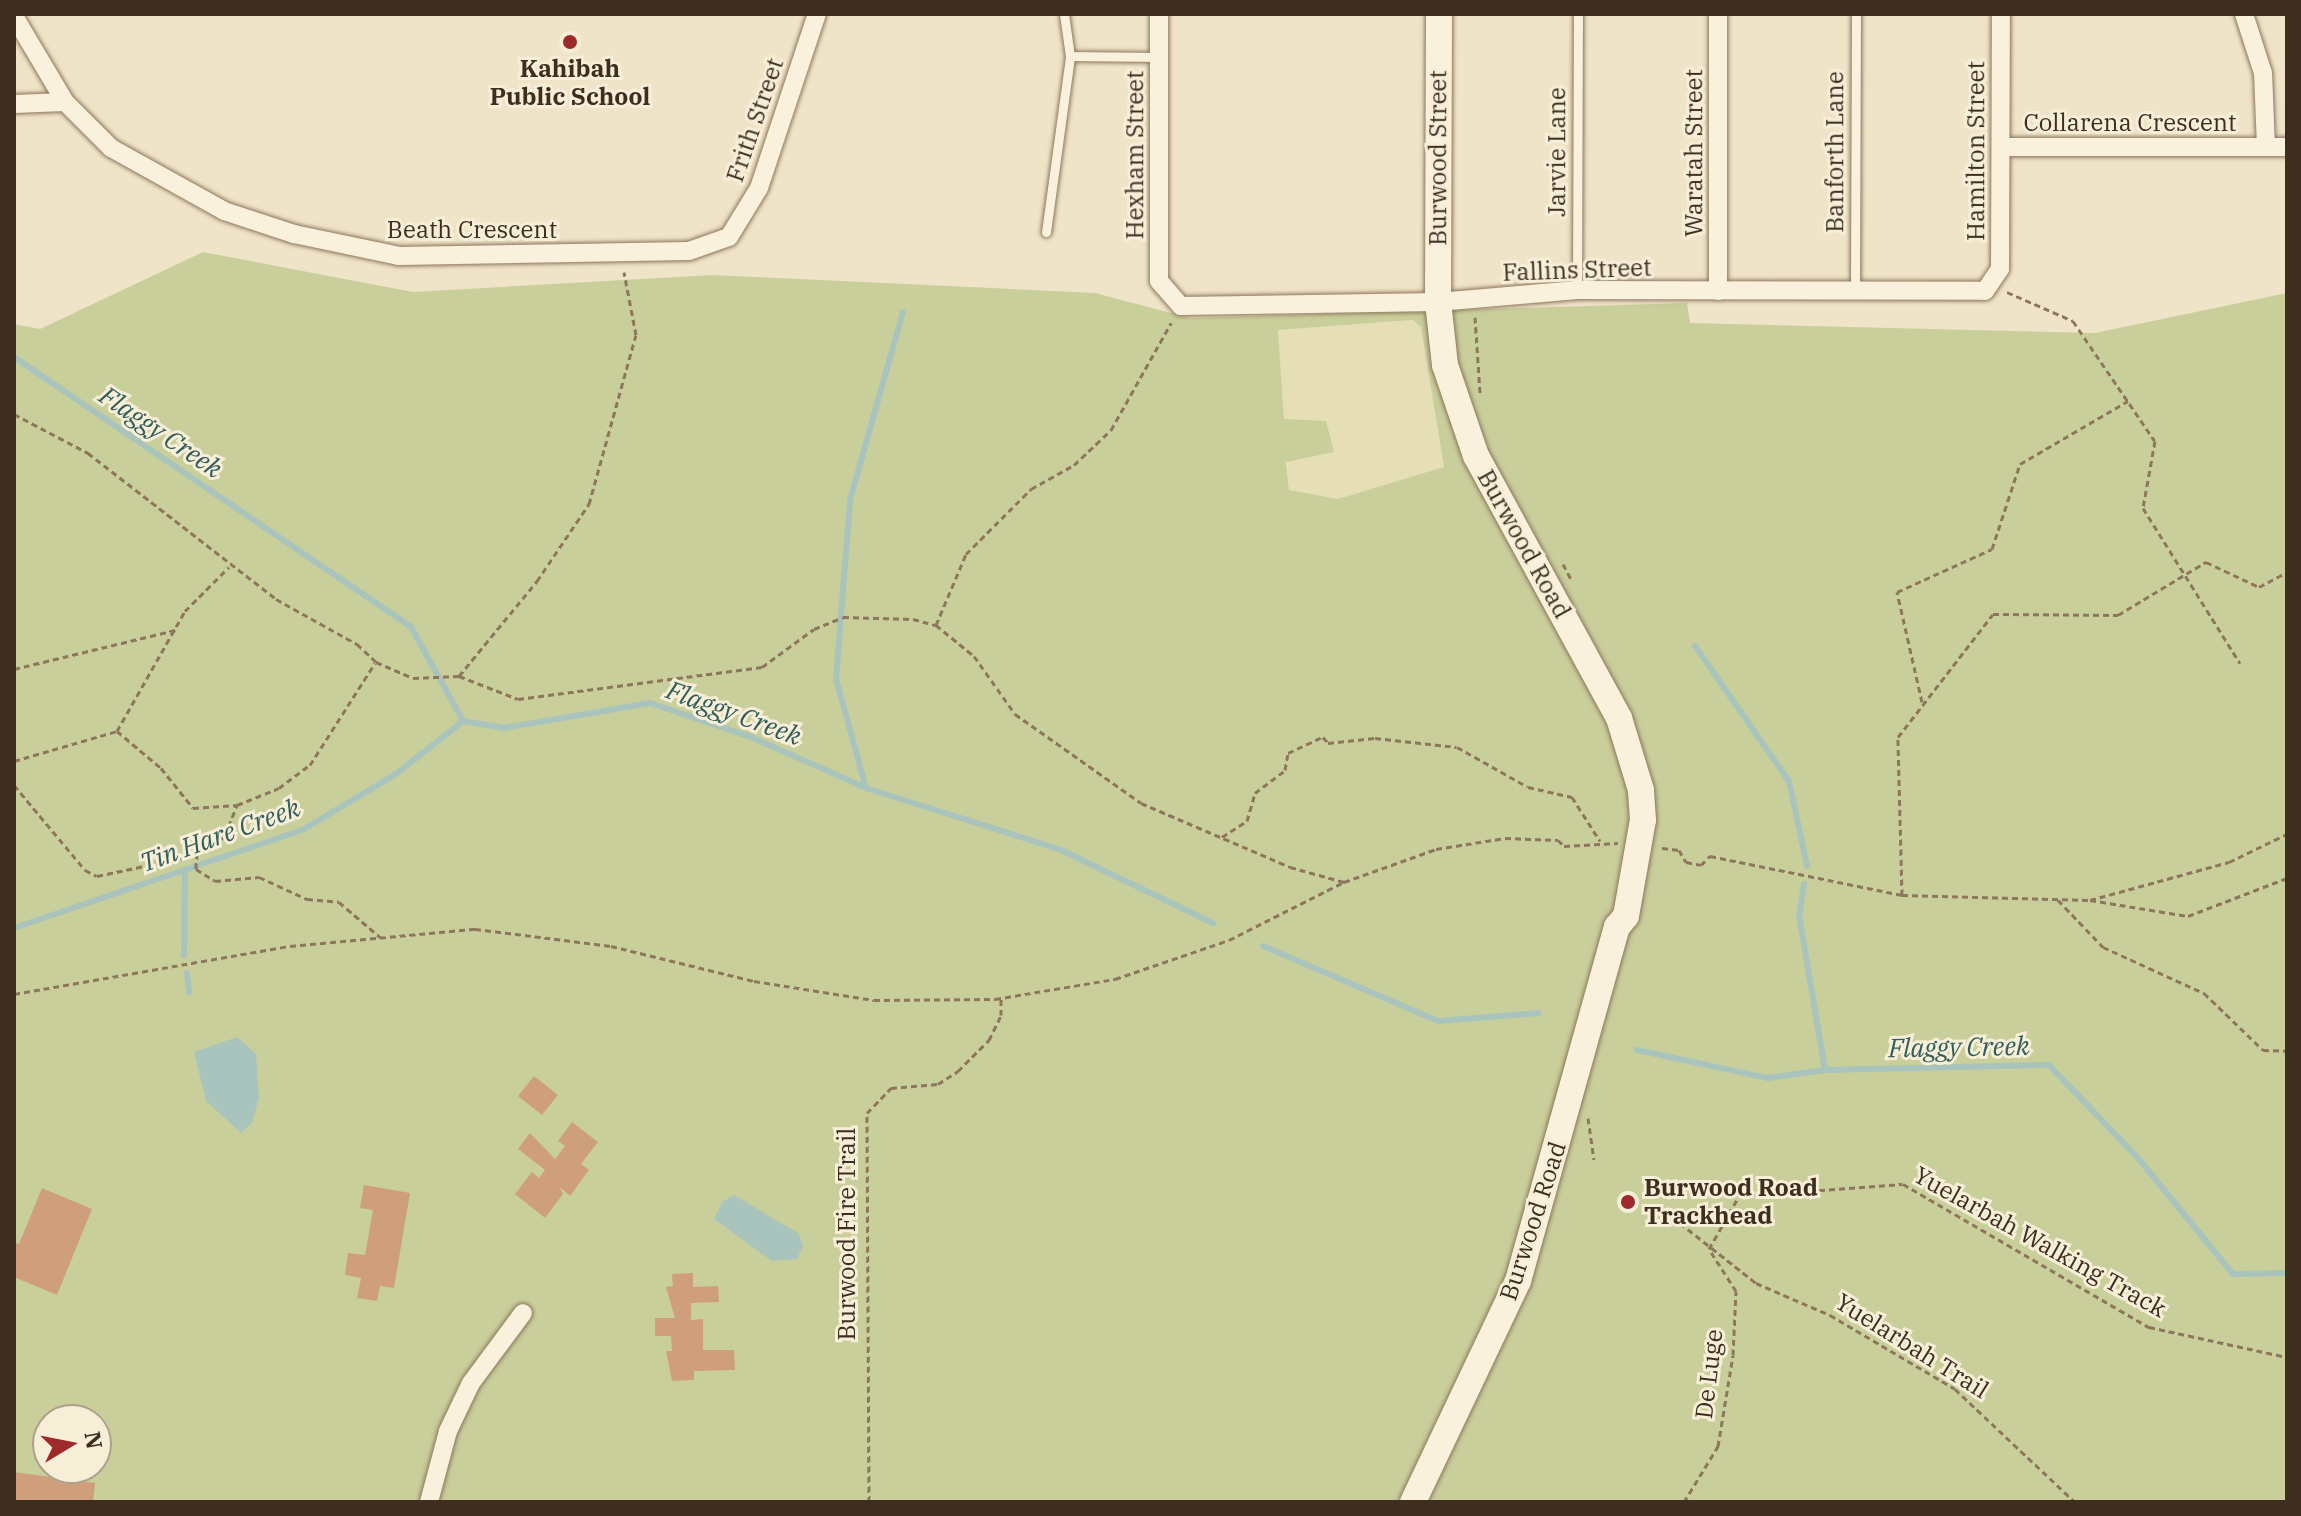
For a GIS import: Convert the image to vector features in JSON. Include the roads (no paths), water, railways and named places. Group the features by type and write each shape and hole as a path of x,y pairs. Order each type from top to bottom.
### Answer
{"main road":[{"name":"Burwood Street","path":"1438,302 1439,14"},
{"name":"Burwood Road","path":"1413,1502 1518,1281 1617,927 1626,916 1622,843 1641,790 1632,778 1619,718 1464,428 1445,365 1438,302"}],"street":[{"name":"Frith Street","path":"729,237 759,188 817,14"},
{"name":"Hexham Street","path":"1159,14 1159,281 1173,300"},
{"name":"Waratah Street","path":"1718,14 1718,291"},
{"name":"Hamilton Street","path":"1993,286 2000,269 2001,14"},
{"name":"Collarena Crescent","path":"2001,147 2266,147 2263,73 2244,14"},
{"name":"Beath Crescent","path":"14,16 65,102 111,148 224,211 294,234 399,256 689,251 729,237"},
{"path":"14,104 65,102"},
{"path":"2266,147 2287,147"},
{"name":"Fallins Street","path":"1173,300 1438,302 1577,290 1977,292 1993,286"},
{"path":"429,1502 448,1431 471,1383 523,1313"}],"lane":[{"path":"1046,232 1070,56 1064,14"},
{"name":"Jarvie Lane","path":"1577,290 1578,14"},
{"name":"Banforth Lane","path":"1855,291 1856,14"},
{"path":"1070,56 1159,57"}],"water":[{"path":"237,1037 256,1054 259,1098 252,1123 241,1133 206,1101 194,1052"},
{"path":"734,1195 798,1233 803,1246 797,1259 772,1261 714,1219 722,1202"}],"waterway":[{"path":"866,788 836,679 850,500 903,312"},
{"name":"Flaggy Creek","path":"14,357 411,627 463,721 504,728 650,703 751,737 866,788 1061,850 1213,923"},
{"path":"1695,646 1789,781 1807,866"},
{"name":"Tin Hare Creek","path":"14,928 304,829 396,774 463,721"},
{"path":"184,955 185,869"},
{"path":"1804,884 1799,915 1825,1070"},
{"name":"Flaggy Creek","path":"1263,946 1438,1021 1539,1013"},
{"path":"187,973 189,992"},
{"name":"Flaggy Creek","path":"1637,1050 1768,1078 1825,1070 2049,1065 2138,1158 2233,1274 2287,1273"}],"place":[{"name":"Kahibah Public School","path":"570,42"},
{"name":"Burwood Road Trackhead","path":"1628,1202"}]}
